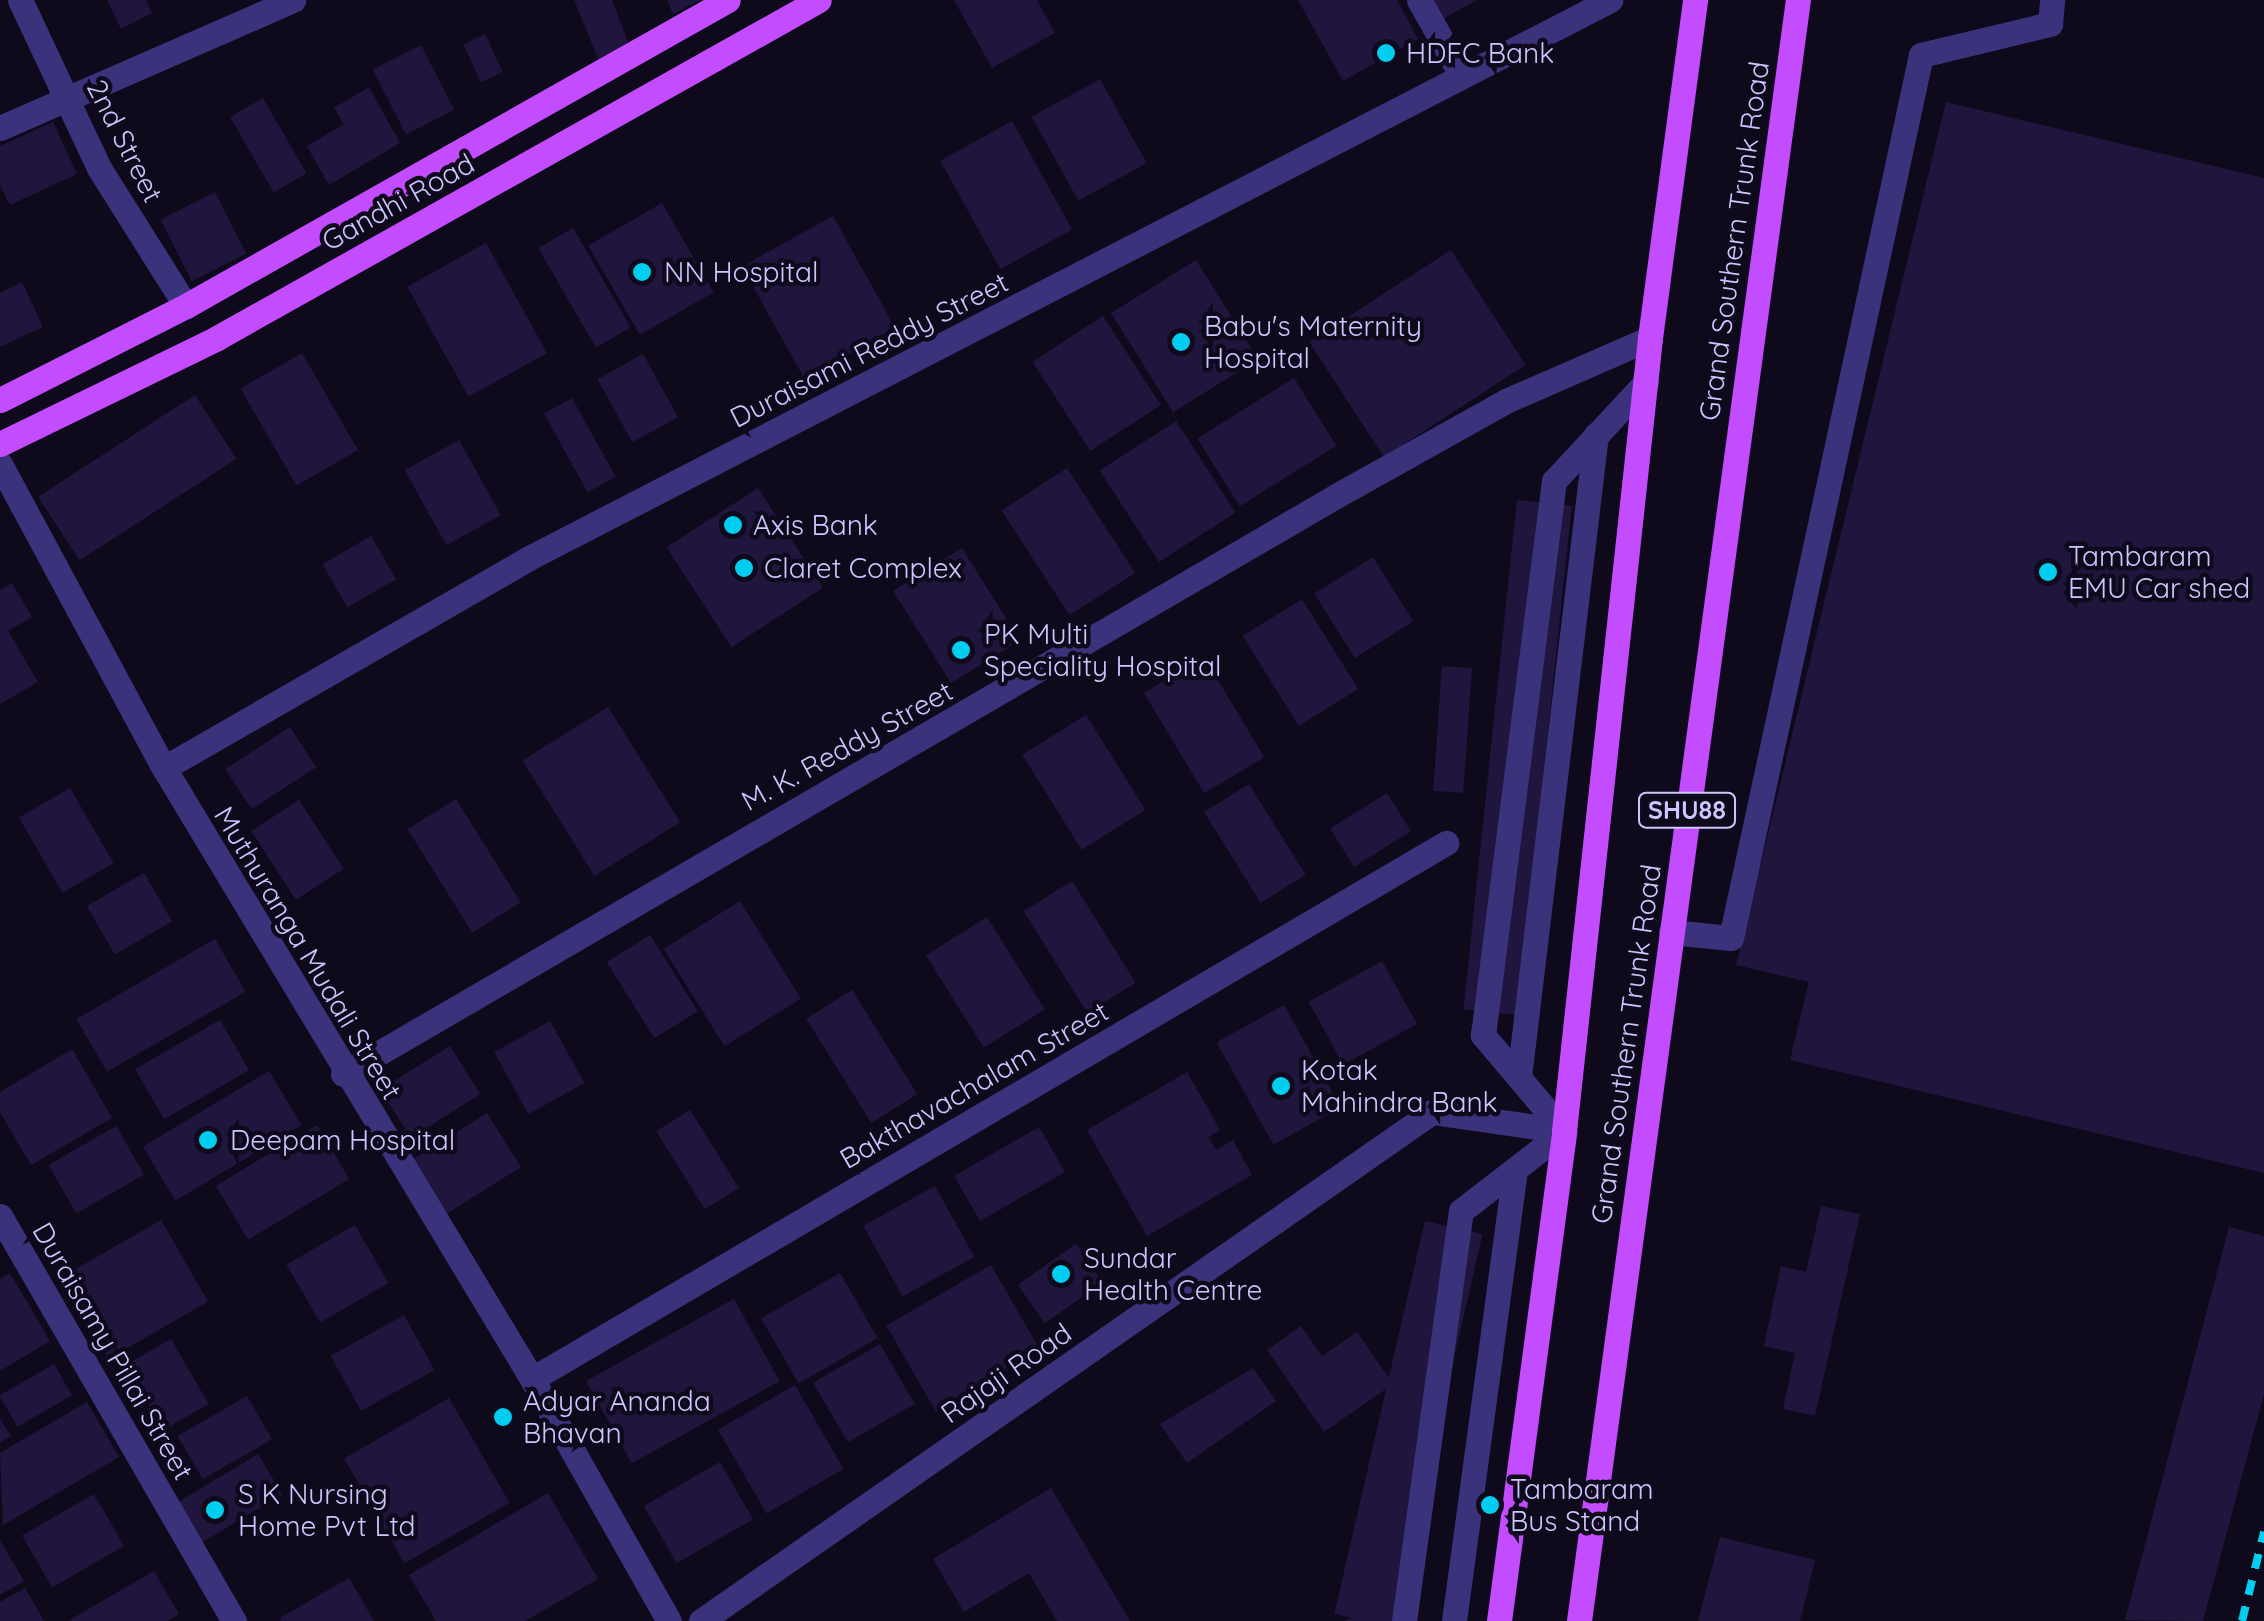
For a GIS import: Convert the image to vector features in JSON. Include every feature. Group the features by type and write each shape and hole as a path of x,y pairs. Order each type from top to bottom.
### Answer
{"main road":[{"name":"Gandhi Road","path":"0,400 186,306 728,0"},
{"name":"Gandhi Road","path":"0,444 217,338 819,0"},
{"name":"Grand Southern Trunk Road","path":"1499,1621 1564,1131 1650,338 1695,0"},
{"name":"Grand Southern Trunk Road","path":"1579,1621 1798,0"}],"street":[{"name":"2nd Street","path":"20,0 70,97 99,168 186,306"},
{"path":"0,128 293,0"},
{"path":"1418,0 1462,76"},
{"name":"Duraisami Reddy Street","path":"164,768 529,558 1610,0"},
{"path":"1671,932 1730,938 1921,55 2050,24 2052,0"},
{"name":"M. K. Reddy Street","path":"343,1074 1336,496 1506,402 1650,338"},
{"path":"1404,1621 1461,1211 1564,1131 1483,1034 1554,481 1646,382"},
{"path":"1519,1077 1596,435"},
{"name":"Muthuranga Mudali Street","path":"0,464 164,768 343,1074 532,1379 669,1621"},
{"name":"Bakthavachalam Street","path":"532,1379 1446,843"},
{"name":"Rajaji Road","path":"701,1621 1432,1112 1564,1131"},
{"path":"1454,1621 1515,1169"},
{"name":"Duraisamy Pillai Street","path":"0,1216 234,1621"}],"building":[{"path":"107,0 146,0 152,13 121,29"},
{"path":"574,0 612,0 631,50 600,63"},
{"path":"667,0 700,0 673,14"},
{"path":"954,0 1037,0 1055,33 992,68"},
{"path":"1298,0 1397,0 1418,39 1343,81"},
{"path":"1432,0 1477,0 1443,19"},
{"path":"485,34 503,72 481,82 463,44"},
{"path":"421,45 454,110 406,135 373,70"},
{"path":"1100,79 1147,163 1078,201 1032,117"},
{"path":"369,87 400,143 329,185 307,146 344,124 334,108"},
{"path":"263,98 306,173 274,192 230,117"},
{"name":"Tambaram EMU Car shed","path":"1946,102 2264,178 2264,1173 1790,1060 1809,982 1736,965"},
{"path":"1012,121 1072,229 1000,269 940,161"},
{"path":"53,122 77,174 10,205 0,185 0,146"},
{"path":"215,192 246,253 192,281 161,220"},
{"path":"662,203 714,292 640,335 588,246"},
{"path":"833,216 895,328 804,378 742,266"},
{"path":"573,228 630,328 596,348 538,248"},
{"path":"486,243 547,353 468,397 407,287"},
{"path":"1451,250 1526,365 1384,457 1309,342"},
{"path":"1196,260 1258,359 1173,412 1111,313"},
{"path":"22,282 43,327 0,347 0,293"},
{"path":"1103,316 1161,405 1090,451 1033,362"},
{"path":"302,353 358,450 297,485 241,388"},
{"path":"643,354 678,417 632,442 598,379"},
{"path":"1294,378 1336,446 1240,506 1197,438"},
{"path":"195,395 236,459 80,561 38,497"},
{"path":"572,398 616,477 588,492 544,414"},
{"path":"1176,421 1235,512 1159,562 1100,471"},
{"path":"459,440 501,515 446,545 405,470"},
{"path":"1067,468 1135,573 1070,615 1002,510"},
{"name":"Claret Complex","path":"758,488 823,588 731,647 667,547"},
{"path":"1517,500 1572,506 1518,1015 1463,1009"},
{"path":"371,536 396,579 348,607 323,564"},
{"path":"962,548 1020,640 951,683 893,591"},
{"path":"1373,557 1413,621 1355,658 1314,594"},
{"path":"12,583 32,617 8,631 38,682 0,704 0,590"},
{"path":"1302,599 1358,689 1299,726 1243,636"},
{"path":"1204,657 1264,757 1204,793 1144,693"},
{"path":"1442,666 1472,668 1463,793 1433,791"},
{"path":"608,707 680,822 594,876 522,761"},
{"path":"1086,715 1145,810 1082,850 1022,755"},
{"path":"290,727 316,767 252,809 225,769"},
{"path":"1249,784 1306,875 1261,903 1204,812"},
{"path":"70,788 114,863 62,893 19,818"},
{"path":"1387,793 1411,831 1354,867 1330,829"},
{"path":"456,799 521,902 472,933 408,829"},
{"path":"299,800 344,869 296,900 251,831"},
{"path":"144,873 172,921 115,954 87,906"},
{"path":"1072,881 1136,983 1087,1013 1024,911"},
{"path":"740,901 801,999 725,1046 664,949"},
{"path":"987,917 1045,1009 984,1048 926,955"},
{"path":"650,935 698,1011 654,1038 607,962"},
{"path":"215,939 246,992 107,1072 76,1019"},
{"path":"1382,961 1417,1024 1343,1065 1309,1002"},
{"path":"852,990 917,1094 871,1123 806,1019"},
{"path":"1284,1005 1341,1107 1273,1145 1217,1042"},
{"path":"220,1020 249,1070 164,1119 135,1069"},
{"path":"550,1021 584,1083 528,1114 494,1052"},
{"path":"450,1046 480,1094 411,1138 380,1089"},
{"path":"72,1049 112,1118 31,1165 0,1112 0,1092"},
{"path":"269,1071 301,1125 175,1201 143,1147"},
{"path":"1187,1072 1220,1130 1208,1137 1216,1150 1233,1140 1252,1175 1147,1236 1087,1130"},
{"path":"690,1110 739,1188 705,1209 656,1131"},
{"path":"487,1113 521,1167 439,1219 405,1164"},
{"path":"317,1125 349,1179 248,1240 216,1186"},
{"path":"116,1126 144,1174 76,1213 48,1165"},
{"path":"1039,1127 1065,1172 980,1221 954,1176"},
{"path":"935,1186 974,1257 903,1297 863,1226"},
{"path":"1821,1206 1860,1214 1815,1416 1783,1409 1795,1353 1764,1346 1781,1266 1806,1272"},
{"path":"161,1220 208,1301 108,1359 61,1278"},
{"path":"1425,1221 1482,1234 1393,1621 1366,1621 1334,1614"},
{"path":"355,1225 388,1283 320,1323 287,1264"},
{"path":"2229,1227 2264,1236 2264,1394 2203,1621 2125,1620"},
{"path":"1076,1244 1103,1283 1045,1323 1018,1285"},
{"path":"991,1265 1041,1352 936,1412 886,1326"},
{"path":"10,1273 50,1341 0,1371 0,1279"},
{"path":"840,1273 877,1338 799,1383 761,1318"},
{"path":"734,1299 780,1381 632,1463 586,1381"},
{"path":"404,1315 435,1370 361,1411 331,1356"},
{"path":"1301,1326 1322,1356 1357,1332 1393,1384 1324,1432 1267,1350"},
{"path":"171,1339 208,1404 163,1430 126,1365"},
{"path":"880,1344 915,1404 848,1442 813,1382"},
{"path":"54,1364 72,1395 17,1427 0,1395"},
{"path":"1253,1368 1276,1401 1187,1463 1160,1424"},
{"path":"795,1385 844,1469 766,1514 718,1430"},
{"path":"247,1396 272,1439 203,1479 178,1436"},
{"path":"449,1398 510,1503 405,1563 344,1458"},
{"path":"87,1402 119,1457 3,1525 0,1453"},
{"path":"0,1419 11,1436 0,1443"},
{"path":"258,1454 282,1494 202,1543 177,1502"},
{"path":"720,1462 753,1519 677,1563 644,1506"},
{"path":"1051,1488 1130,1621 1057,1621 1029,1573 964,1612 933,1559"},
{"path":"548,1493 598,1579 525,1621 436,1621 409,1575"},
{"path":"94,1494 124,1546 52,1587 22,1536"},
{"path":"1720,1537 1815,1560 1800,1621 1698,1621"},
{"path":"0,1540 24,1581 0,1595"},
{"path":"154,1571 179,1614 167,1621 68,1621"},
{"path":"349,1578 374,1621 281,1621 280,1618"},
{"path":"25,1588 44,1621 0,1621 0,1602"},
{"path":"1373,1604 1372,1621 1345,1621"}],"railway":[{"path":"2242,1621 2264,1532"}],"place":[{"name":"HDFC Bank","path":"1386,53"},
{"name":"NN Hospital","path":"642,272"},
{"name":"Babu's Maternity Hospital","path":"1181,342"},
{"name":"Axis Bank","path":"733,525"},
{"name":"Claret Complex","path":"744,568"},
{"name":"Tambaram EMU Car shed","path":"2048,572"},
{"name":"PK Multi Speciality Hospital","path":"961,650"},
{"name":"Kotak Mahindra Bank","path":"1281,1086"},
{"name":"Deepam Hospital","path":"208,1140"},
{"name":"Sundar Health Centre","path":"1061,1274"},
{"name":"Adyar Ananda Bhavan","path":"503,1417"},
{"name":"Tambaram Bus Stand","path":"1490,1505"},
{"name":"S K Nursing Home Pvt Ltd","path":"215,1510"}]}
